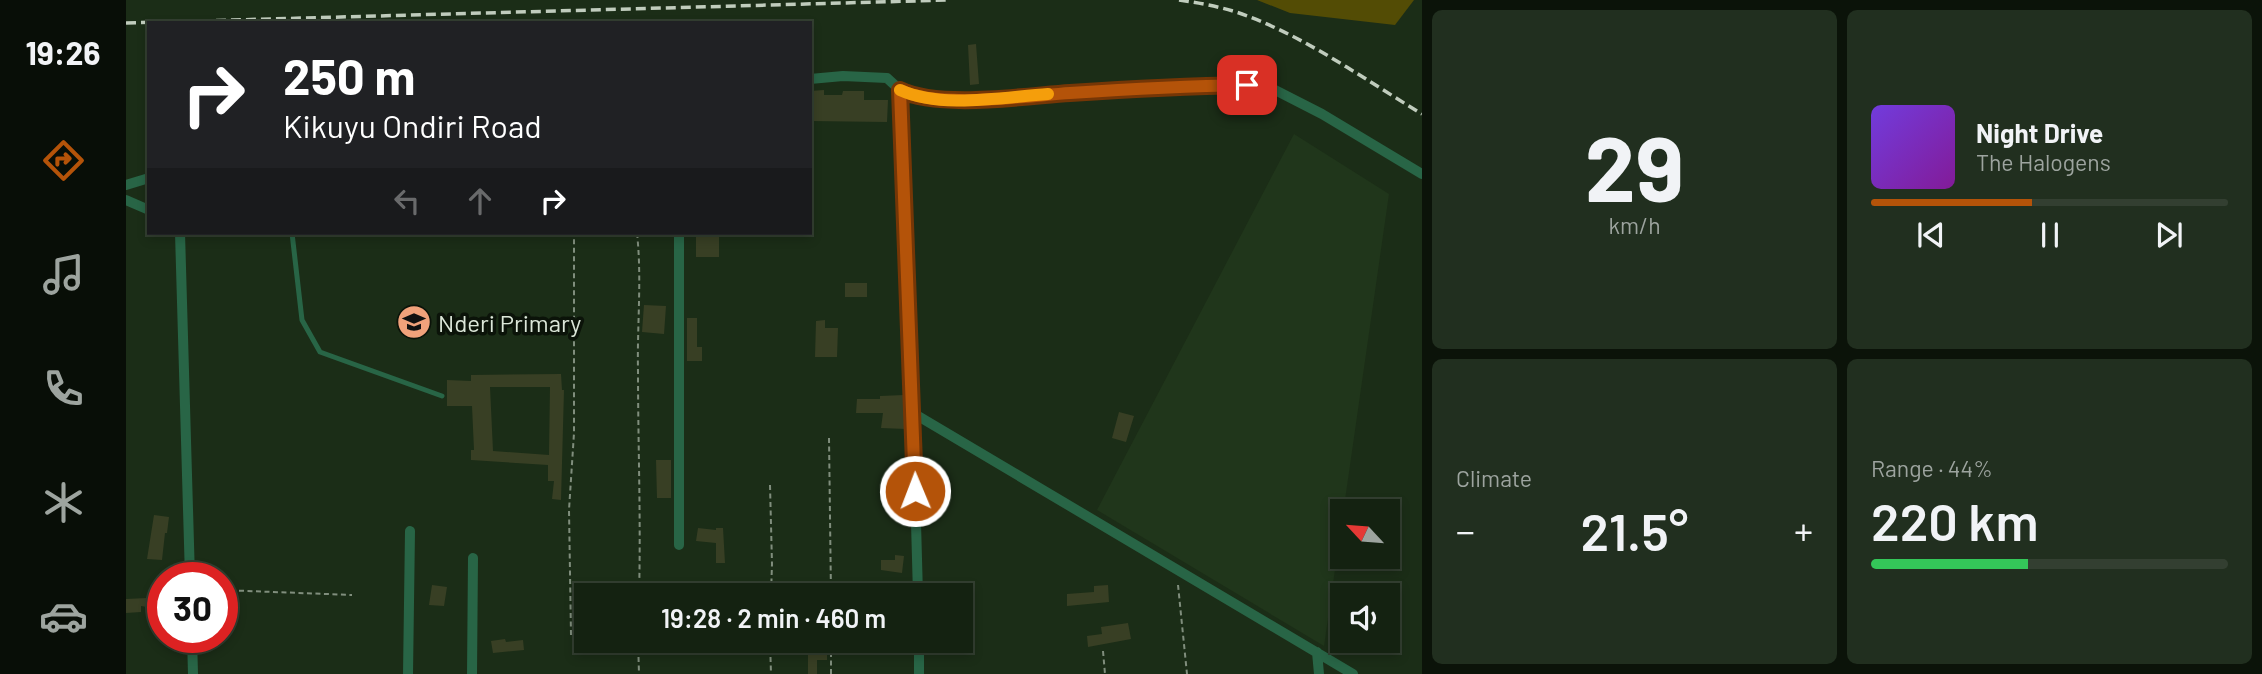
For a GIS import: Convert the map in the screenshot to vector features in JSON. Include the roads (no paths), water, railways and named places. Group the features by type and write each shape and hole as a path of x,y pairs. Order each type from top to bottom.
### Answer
{"street":[{"path":"812,79 844,76 887,78 900,90 919,97 950,100 1183,86 1269,87 1322,114 1422,174"},
{"path":"900,90 918,583"},
{"path":"126,185 147,179"},
{"path":"126,200 147,209"},
{"path":"180,235 190,562"},
{"path":"679,235 679,545"},
{"path":"913,413 1353,674"},
{"path":"408,674 410,531"},
{"path":"472,674 473,558"},
{"path":"1317,652 1319,674"},
{"path":"192,653 193,674"},
{"path":"919,653 919,674"}],"lane":[{"path":"292,235 302,320 320,352 442,397"}],"railway":[{"path":"198,21 949,0"},
{"path":"1179,0 1227,9 1266,23 1334,60 1422,114"},
{"path":"126,23 147,22"}],"place":[{"name":"Nderi Primary","path":"414,322"}]}
